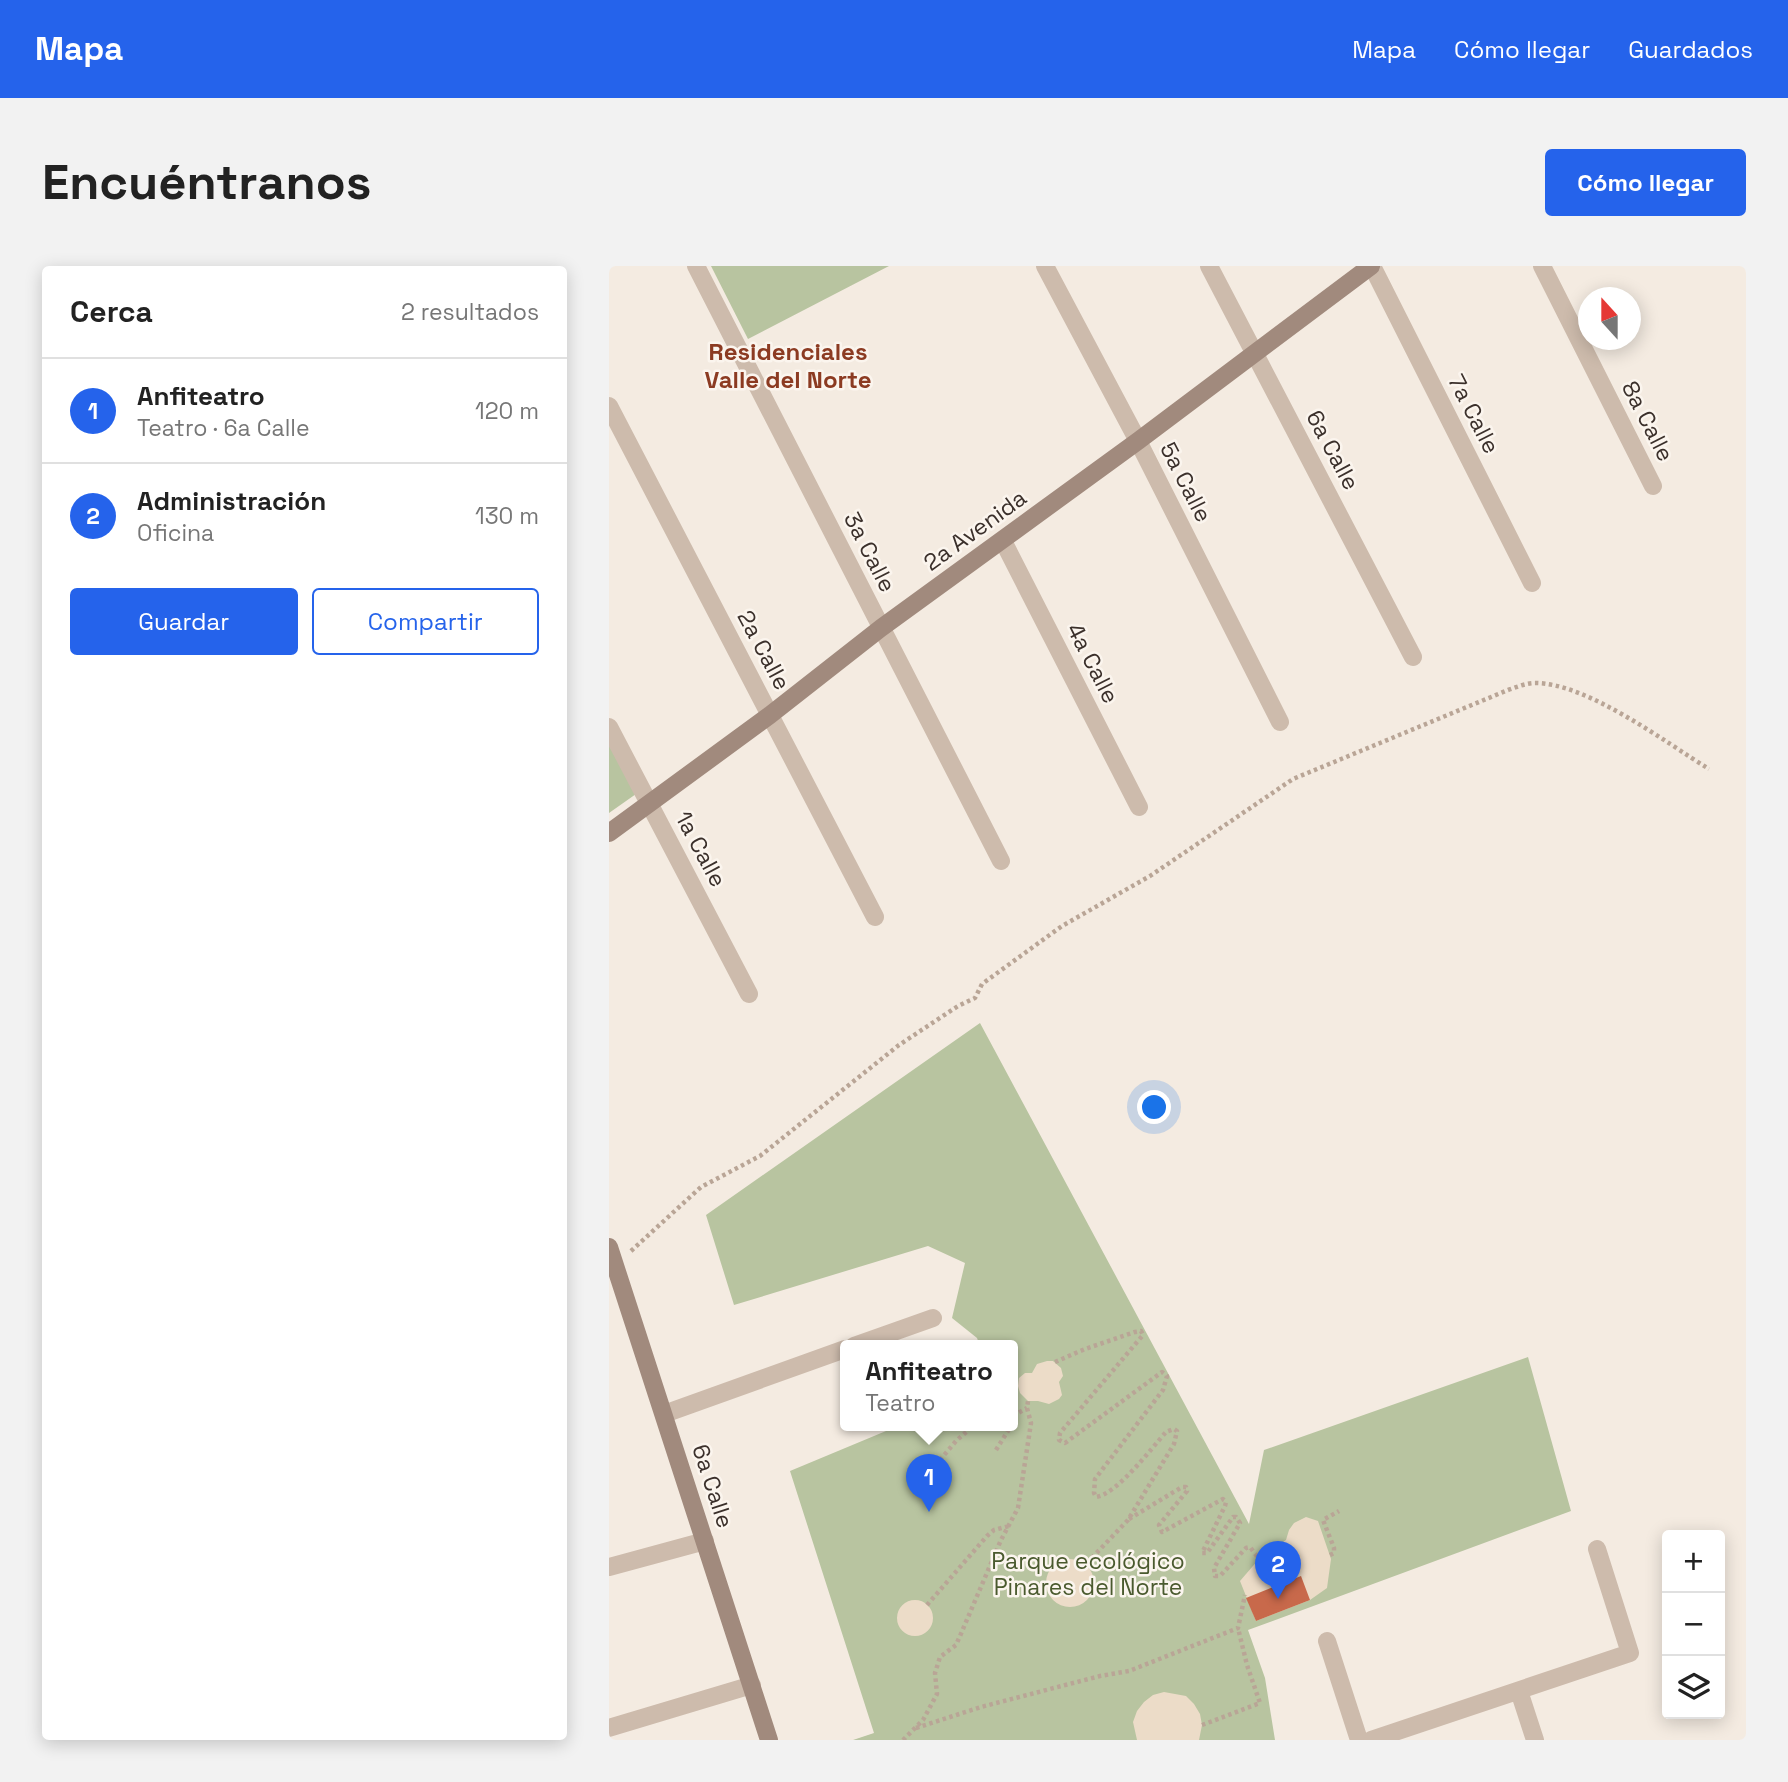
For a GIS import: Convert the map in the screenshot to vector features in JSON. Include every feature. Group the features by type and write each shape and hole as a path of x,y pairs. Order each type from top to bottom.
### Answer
{"street":[{"name":"3a Calle","path":"696,266 1001,861"},
{"name":"5a Calle","path":"1045,266 1138,441 1280,722"},
{"name":"6a Calle","path":"1209,266 1413,657"},
{"name":"2a Avenida","path":"609,833 770,715 881,628 1003,541 1372,266"},
{"name":"7a Calle","path":"1372,266 1532,583"},
{"name":"8a Calle","path":"1542,266 1653,486"},
{"name":"2a Calle","path":"609,406 875,917"},
{"name":"4a Calle","path":"1003,541 1139,807"},
{"name":"1a Calle","path":"609,727 749,994"},
{"name":"6a Calle","path":"609,1247 769,1740"},
{"path":"871,1340 933,1318"},
{"path":"664,1414 840,1351"},
{"path":"609,1567 705,1541"},
{"path":"1371,1740 1630,1653 1597,1549"},
{"path":"1327,1641 1359,1740"},
{"path":"609,1728 752,1685"},
{"path":"1518,1690 1535,1740"}],"path":[{"path":"616,1267 701,1186 760,1156 899,1045 958,1006 975,998 982,984 1062,926 1150,876 1293,779 1532,682 1553,685 1589,698 1619,713 1709,769"},
{"path":"1055,1362 1135,1332 1141,1331 1143,1335 1060,1433 1059,1440 1065,1443 1162,1372 1167,1376 1163,1390 1095,1479 1096,1497 1102,1496 1117,1485 1166,1432 1174,1429 1177,1431 1174,1444 1128,1520 1086,1564"},
{"path":"903,1740 915,1728 937,1694 935,1673 940,1657 956,1645 1001,1540 1018,1508 1031,1423 1028,1401"},
{"path":"1018,1413 1027,1408"},
{"path":"940,1460 967,1431"},
{"path":"996,1450 1008,1431"},
{"path":"1128,1520 1186,1487 1187,1491 1159,1525 1162,1532 1223,1499 1225,1506 1202,1553 1207,1553 1233,1517 1240,1523 1214,1568 1215,1576 1220,1576 1246,1548 1250,1547 1259,1559"},
{"path":"1330,1555 1334,1553 1334,1548 1323,1520 1339,1511"},
{"path":"927,1605 987,1536 994,1530 1010,1526"},
{"path":"1202,1724 1260,1703 1238,1628 1245,1595"},
{"path":"915,1728 981,1707 1129,1671 1238,1628"}],"green space":[{"path":"711,266 889,266 748,339"},
{"path":"609,744 636,794 609,813"},
{"name":"Parque ecológico Pinares del Norte","path":"980,1023 1249,1524 1264,1450 1528,1357 1571,1511 1248,1630 1265,1678 1275,1740 853,1740 874,1733 790,1471 886,1431 1018,1431 1018,1340 978,1340 952,1318 965,1263 928,1246 734,1305 706,1215"}],"shaded area":[{"path":"1053,1361 1061,1368 1063,1376 1059,1382 1062,1395 1049,1404 1028,1401 1020,1393 1019,1378 1025,1373 1032,1373 1037,1364"},
{"path":"1306,1517 1318,1521 1331,1559 1327,1588 1310,1600 1256,1621 1240,1581 1259,1559 1286,1540 1294,1523"},
{"path":"1070,1559 1079,1560 1087,1566 1093,1574 1093,1592 1087,1600 1079,1606 1070,1607 1061,1606 1053,1600 1047,1592 1046,1583 1047,1574 1053,1566 1061,1560"},
{"path":"915,1600 928,1605 933,1618 928,1631 915,1636 902,1631 897,1618 902,1605"},
{"path":"1164,1692 1186,1696 1194,1704 1202,1725 1199,1740 1137,1740 1133,1722 1137,1711 1153,1695"}],"building":[{"path":"1301,1576 1310,1600 1256,1621 1246,1598"}],"place":[{"name":"Anfiteatro","path":"929,1512"},
{"name":"Administración","path":"1278,1599"}],"district":[{"name":"Residenciales Valle del Norte","path":"788,366"}]}
